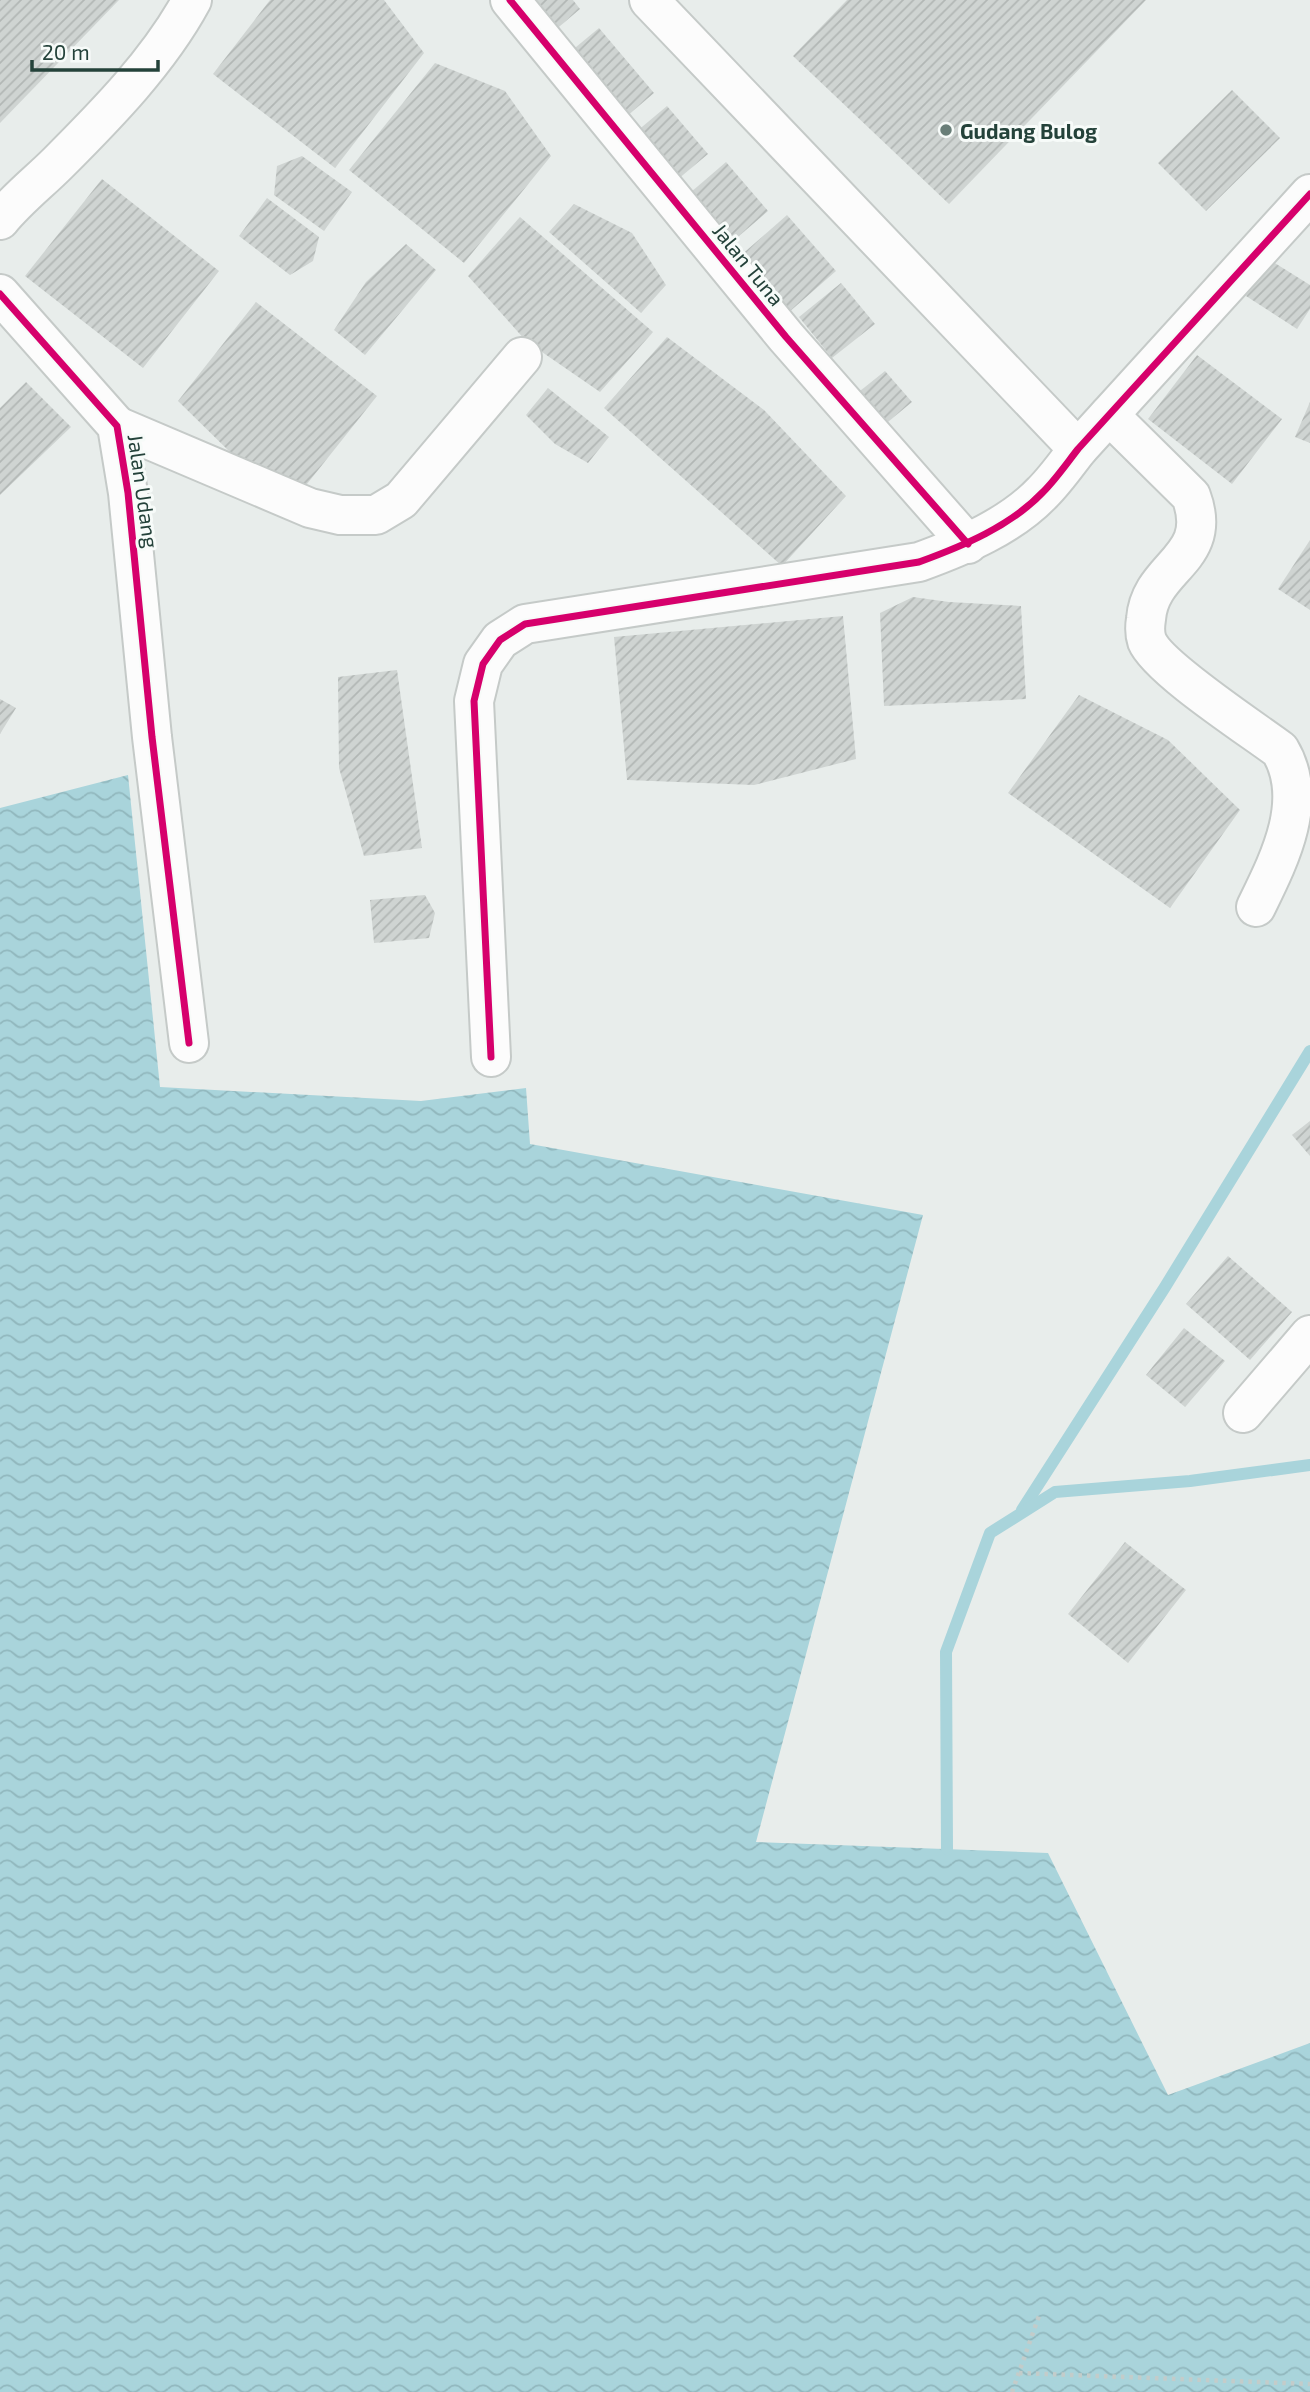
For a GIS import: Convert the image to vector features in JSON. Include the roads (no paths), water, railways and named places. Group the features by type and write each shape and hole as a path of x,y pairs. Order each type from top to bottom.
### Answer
{"street":[{"path":"0,220 9,208 68,153 134,82 182,19 192,0"},
{"name":"Jalan Tuna","path":"510,0 786,337 968,544"},
{"path":"649,0 1078,449"},
{"path":"491,1057 474,701 483,664 500,640 525,624 919,562 968,544 1042,494 1078,449 1310,194"},
{"name":"Jalan Udang","path":"0,294 117,426 134,540 152,737 189,1043"},
{"path":"117,426 310,508 340,515 376,515 401,500 522,357"},
{"path":"1109,415 1191,496 1197,513 1198,524 1191,546 1154,591 1147,605 1147,640 1165,664 1280,750 1290,764 1293,805 1291,825 1283,852 1256,907"},
{"path":"1243,1413 1310,1335"}],"water":[{"path":"128,775 160,1087 421,1101 526,1088 530,1144 923,1215 756,1842 1048,1853 1168,2095 1310,2043 1310,2392 0,2392 0,808"}],"waterway":[{"path":"1022,1510 1165,1287 1310,1051"},
{"path":"947,1849 946,1652 990,1533 1055,1492 1190,1481 1310,1465"}],"place":[{"name":"Gudang Bulog","path":"946,130"}]}
